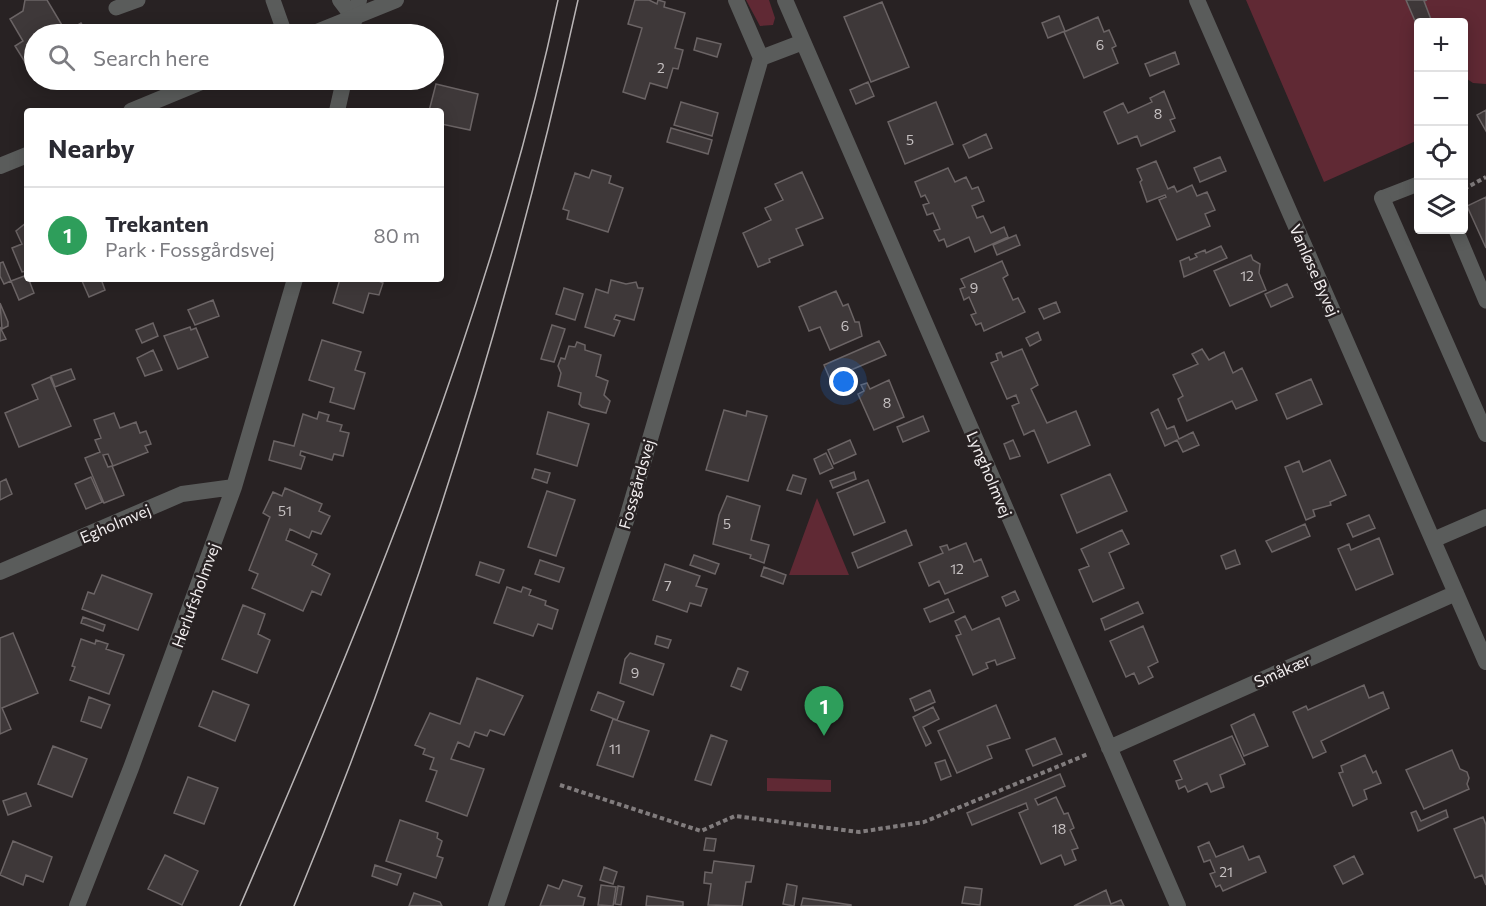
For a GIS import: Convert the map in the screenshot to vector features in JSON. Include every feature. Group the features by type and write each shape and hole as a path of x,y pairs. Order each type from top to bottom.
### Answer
{"street":[{"path":"340,0 353,17"},
{"path":"352,24 359,0"},
{"path":"336,24 396,0"},
{"path":"736,0 761,58 803,42"},
{"name":"Lyngholmvej","path":"785,0 1178,906"},
{"name":"Vanløse Byvej","path":"1197,0 1486,662"},
{"name":"Fossgårdsvej","path":"496,906 627,519 761,58"},
{"path":"138,108 182,90"},
{"path":"338,108 342,90"},
{"path":"0,166 24,156"},
{"path":"1382,198 1486,434"},
{"name":"Herlufsholmvej","path":"77,906 131,768 234,487 294,282"},
{"name":"Egholmvej","path":"0,572 182,494 234,487"},
{"path":"1433,540 1486,517"},
{"name":"Småkær","path":"1109,748 1456,593"}],"lane":[{"path":"116,8 138,0"},
{"path":"273,0 281,24"},
{"path":"1382,198 1414,186"},
{"path":"1458,234 1486,301"}],"path":[{"path":"1468,187 1486,177"},
{"path":"539,778 701,831 735,816 858,832 924,822 1068,761 1109,748"}],"shaded area":[{"path":"746,0 769,0 775,18 773,25 760,26"},
{"path":"1246,0 1486,0 1486,84 1473,83 1468,80 1468,18 1414,18 1414,142 1324,182"},
{"path":"817,498 849,575 789,575"},
{"path":"767,778 831,780 831,792 767,791"}],"building":[{"path":"25,0 47,0 61,24 24,24 24,61 15,46 23,41 10,19 23,11"},
{"path":"635,0 649,0 657,4 658,0 665,2 664,7 685,13 675,48 683,50 678,69 673,68 667,88 650,83 645,99 623,92 642,28 628,24"},
{"path":"1406,0 1427,0 1424,1 1430,18 1414,19"},
{"path":"882,2 909,67 871,82 844,17"},
{"path":"1059,16 1065,31 1048,38 1042,23"},
{"path":"1098,17 1104,32 1109,30 1116,46 1112,48 1118,63 1084,78 1064,32"},
{"path":"697,38 721,44 717,57 694,50"},
{"path":"1175,52 1179,64 1150,76 1145,64"},
{"path":"868,82 874,96 856,104 850,90"},
{"path":"444,86 478,94 470,130 444,125 444,108 430,108 434,90 444,90"},
{"path":"1164,91 1175,118 1170,120 1175,131 1141,146 1137,136 1118,144 1104,112 1123,103 1128,113 1152,102 1150,98"},
{"path":"681,102 718,113 712,136 674,125"},
{"path":"936,102 953,144 905,164 888,122"},
{"path":"1486,110 1486,131 1477,115"},
{"path":"671,128 712,140 708,154 667,142"},
{"path":"986,134 992,148 969,158 963,145"},
{"path":"1220,157 1226,171 1200,182 1194,168"},
{"path":"1156,161 1168,189 1174,186 1177,192 1192,185 1197,196 1207,192 1215,210 1205,214 1210,226 1177,240 1159,200 1166,197 1165,195 1147,202 1140,182 1142,180 1137,169"},
{"path":"948,168 955,182 966,177 972,189 978,187 984,201 972,206 977,218 983,216 991,233 1004,227 1008,237 975,252 969,237 947,247 944,239 939,241 934,231 940,229 933,213 927,215 923,205 929,203 925,195 921,197 915,182"},
{"path":"592,170 611,176 609,183 623,188 608,232 567,219 569,211 563,209 575,173 589,178"},
{"path":"802,172 823,218 796,229 803,245 769,259 770,262 758,267 743,233 771,220 765,208 783,200 775,184"},
{"path":"1486,197 1486,248 1468,208 1468,206"},
{"path":"24,224 24,272 22,272 12,248 22,244 16,231"},
{"path":"1016,235 1020,245 997,255 993,245"},
{"path":"1221,246 1227,258 1184,277 1180,261 1189,257 1190,260 1197,257 1195,254 1205,250 1206,253"},
{"path":"1251,255 1253,260 1260,264 1259,273 1266,290 1230,306 1214,271"},
{"path":"1002,261 1008,275 1003,278 1013,300 1018,298 1025,312 984,331 981,323 976,325 971,315 976,313 969,297 964,300 960,289 965,287 961,279"},
{"path":"3,262 11,281 4,284 0,276 0,263"},
{"path":"24,276 24,282 30,282 34,293 19,300 11,281"},
{"path":"611,280 626,284 636,282 638,288 643,288 634,320 616,315 614,319 620,321 614,336 585,327 596,289 608,293"},
{"path":"82,282 102,282 105,290 89,297"},
{"path":"339,282 383,283 379,295 369,293 363,313 333,303"},
{"path":"1287,284 1293,297 1271,307 1265,294"},
{"path":"564,288 583,294 575,320 556,314"},
{"path":"836,291 843,306 848,304 855,322 859,322 862,336 830,350 820,327 809,331 799,307"},
{"path":"213,300 219,316 195,325 188,310"},
{"path":"1056,302 1060,312 1044,319 1039,309"},
{"path":"0,303 8,322 8,326 2,329"},
{"path":"153,323 158,336 142,343 136,330"},
{"path":"552,325 565,329 554,362 541,359"},
{"path":"0,327 6,339 0,341"},
{"path":"190,327 191,330 196,328 208,357 178,369 164,336"},
{"path":"1038,332 1041,340 1030,346 1026,338"},
{"path":"322,340 361,352 355,370 365,373 354,409 330,402 334,388 309,380"},
{"path":"879,341 886,355 830,379 824,365"},
{"path":"577,342 585,345 585,350 601,355 596,376 608,381 604,395 610,401 606,413 582,407 579,404 581,393 558,386 561,373 558,366 561,358 565,359 569,346 575,347"},
{"path":"1022,349 1038,385 1031,389 1047,423 1076,411 1090,445 1048,463 1034,430 1024,435 1012,406 1019,403 1016,395 1007,399 991,363 998,360 996,354 1001,352 1003,357"},
{"path":"1202,349 1209,360 1224,352 1233,373 1242,368 1257,400 1236,409 1232,401 1187,421 1178,399 1183,396 1173,375 1198,364 1192,354"},
{"path":"153,350 162,370 145,376 137,358"},
{"path":"71,369 75,379 55,387 51,376"},
{"path":"50,377 71,426 19,447 5,413 38,399 32,385"},
{"path":"1311,379 1322,404 1287,419 1276,394"},
{"path":"889,380 904,417 874,430 858,394 864,391 861,385 867,383 870,389"},
{"path":"1158,409 1167,429 1174,426 1179,439 1193,432 1199,445 1183,452 1177,440 1165,446 1151,413"},
{"path":"724,410 746,416 747,411 767,416 748,481 706,470"},
{"path":"319,412 329,415 327,421 342,425 340,431 349,433 343,456 334,454 332,460 301,451 300,455 305,457 301,469 269,460 274,441 294,446 303,414 317,419"},
{"path":"548,412 589,424 577,466 537,454"},
{"path":"114,413 120,428 136,422 140,433 146,431 151,444 145,446 148,452 113,466 108,454 103,455 108,467 112,466 124,495 104,503 85,458 100,452 95,440 101,438 94,420"},
{"path":"923,416 929,431 903,442 897,427"},
{"path":"850,440 856,454 834,464 828,450"},
{"path":"1013,440 1020,456 1010,459 1004,444"},
{"path":"826,453 833,468 820,474 814,459"},
{"path":"1330,460 1346,495 1330,502 1331,505 1313,510 1315,516 1306,520 1285,467 1299,461 1303,472"},
{"path":"535,469 550,473 547,483 532,478"},
{"path":"854,472 856,479 833,488 830,481"},
{"path":"1110,474 1127,511 1077,533 1061,495"},
{"path":"793,475 806,479 801,494 787,490"},
{"path":"91,477 102,502 86,509 75,484"},
{"path":"6,479 12,494 0,500 0,482"},
{"path":"868,480 885,522 854,535 837,493"},
{"path":"285,488 322,504 319,511 330,516 321,534 312,531 309,538 290,529 286,540 317,554 312,565 330,574 321,595 312,591 303,611 252,588 258,574 249,570 270,517 263,513 273,492 282,496"},
{"path":"547,491 575,500 556,556 528,547"},
{"path":"727,496 760,506 751,540 769,545 764,563 750,558 751,555 713,544 719,515"},
{"path":"1369,515 1375,528 1353,537 1347,524"},
{"path":"1305,524 1310,536 1272,552 1266,541"},
{"path":"906,530 912,545 858,568 852,553"},
{"path":"1122,530 1129,544 1109,553 1124,588 1093,602 1079,570 1089,566 1081,549"},
{"path":"1379,538 1393,574 1356,590 1338,549 1349,544 1351,550"},
{"path":"966,543 974,562 981,559 988,576 945,594 939,581 929,586 919,563 943,553 940,547 947,545 949,550"},
{"path":"1235,550 1240,564 1226,569 1221,556"},
{"path":"694,555 719,564 715,574 690,565"},
{"path":"540,560 564,568 559,582 535,574"},
{"path":"480,562 504,570 499,583 476,575"},
{"path":"665,564 700,576 696,586 707,589 701,606 690,603 687,612 653,600"},
{"path":"764,567 786,575 783,584 761,576"},
{"path":"102,575 152,594 138,630 82,609 88,592 94,594"},
{"path":"507,587 521,592 523,587 531,590 529,595 546,601 545,605 558,610 552,629 538,624 533,636 494,623"},
{"path":"1015,591 1019,600 1006,606 1002,597"},
{"path":"948,599 954,612 930,622 924,609"},
{"path":"1138,602 1143,613 1105,630 1101,619"},
{"path":"243,605 265,614 258,634 270,640 257,673 222,659"},
{"path":"965,616 972,630 999,618 1015,658 997,665 995,660 986,663 988,668 973,675 956,636 961,634 955,621"},
{"path":"83,617 105,625 103,631 81,623"},
{"path":"1143,626 1158,662 1148,667 1153,677 1139,684 1134,673 1126,677 1110,641"},
{"path":"13,633 38,693 2,708 11,729 0,734 0,638"},
{"path":"657,636 671,640 668,648 655,644"},
{"path":"81,639 95,644 96,640 108,644 106,649 124,655 109,694 70,680"},
{"path":"630,653 664,664 653,695 620,683 625,659"},
{"path":"738,668 748,672 741,690 731,686"},
{"path":"477,678 523,696 504,735 490,730 487,736 475,732 469,747 458,742 451,759 484,769 467,816 426,801 437,771 430,769 434,758 423,754 425,749 415,745 430,713 460,724"},
{"path":"1364,685 1369,698 1383,692 1389,708 1321,741 1326,752 1313,758 1293,712 1306,706 1308,710"},
{"path":"930,690 935,702 915,711 910,699"},
{"path":"213,691 249,705 235,741 199,726"},
{"path":"598,692 624,702 617,720 591,710"},
{"path":"89,697 110,705 101,728 81,721"},
{"path":"996,705 1010,738 987,746 992,758 957,773 938,731"},
{"path":"933,707 939,719 923,727 931,743 926,746 913,717"},
{"path":"1254,714 1268,746 1244,756 1231,725"},
{"path":"613,719 649,731 633,777 597,765"},
{"path":"711,735 727,741 711,785 695,780"},
{"path":"1232,736 1245,764 1220,775 1224,787 1211,792 1207,783 1188,792 1185,786 1179,789 1176,781 1182,779 1174,761"},
{"path":"1055,738 1062,754 1033,766 1026,750"},
{"path":"53,746 87,759 72,797 38,784"},
{"path":"1452,750 1460,769 1467,772 1469,789 1424,809 1406,770"},
{"path":"1365,755 1373,773 1376,771 1381,783 1364,790 1367,799 1353,806 1339,773 1343,772 1341,766"},
{"path":"945,760 951,776 941,780 935,763"},
{"path":"1060,774 1065,786 1035,799 1038,805 1056,797 1064,814 1068,813 1074,828 1070,830 1078,848 1072,850 1076,860 1065,865 1061,855 1041,864 1019,813 1028,809 1026,803 972,825 967,813"},
{"path":"188,777 218,788 204,824 174,813"},
{"path":"26,793 31,806 8,815 3,801"},
{"path":"1446,810 1448,817 1418,831 1411,813 1416,811 1421,821"},
{"path":"1483,817 1486,825 1486,885 1482,875 1475,878 1454,829"},
{"path":"400,820 438,833 437,838 442,841 437,856 443,858 436,878 386,861"},
{"path":"706,838 716,839 714,851 704,850"},
{"path":"13,841 52,857 43,882 26,875 23,885 0,875"},
{"path":"1209,842 1216,857 1243,846 1249,860 1259,856 1266,872 1223,891 1220,885 1216,887 1210,874 1215,872 1210,860 1204,862 1198,847"},
{"path":"165,855 198,871 182,905 148,889"},
{"path":"1354,856 1363,874 1343,884 1334,866"},
{"path":"714,861 754,866 751,882 746,882 742,906 708,905 711,884 704,883 705,872 712,873"},
{"path":"375,865 401,874 397,885 372,876"},
{"path":"604,867 617,872 613,884 600,880"},
{"path":"563,880 582,886 578,896 585,898 583,906 540,906 548,885 559,889"},
{"path":"787,884 797,886 794,906 783,904"},
{"path":"601,885 616,887 613,906 598,905"},
{"path":"618,886 624,887 621,905 615,904"},
{"path":"965,887 982,889 980,905 962,903"},
{"path":"1106,890 1111,904 1121,900 1124,906 1074,906"},
{"path":"414,893 440,902 442,906 409,906"},
{"path":"647,896 683,902 683,906 646,906"},
{"path":"803,898 851,905 851,906 801,906"}],"tram line":[{"path":"240,906 334,684 422,460 498,233 530,117 558,0"},
{"path":"294,906 380,684 456,459 522,231 578,0"}],"place":[{"name":"Trekanten","path":"824,736"}]}
